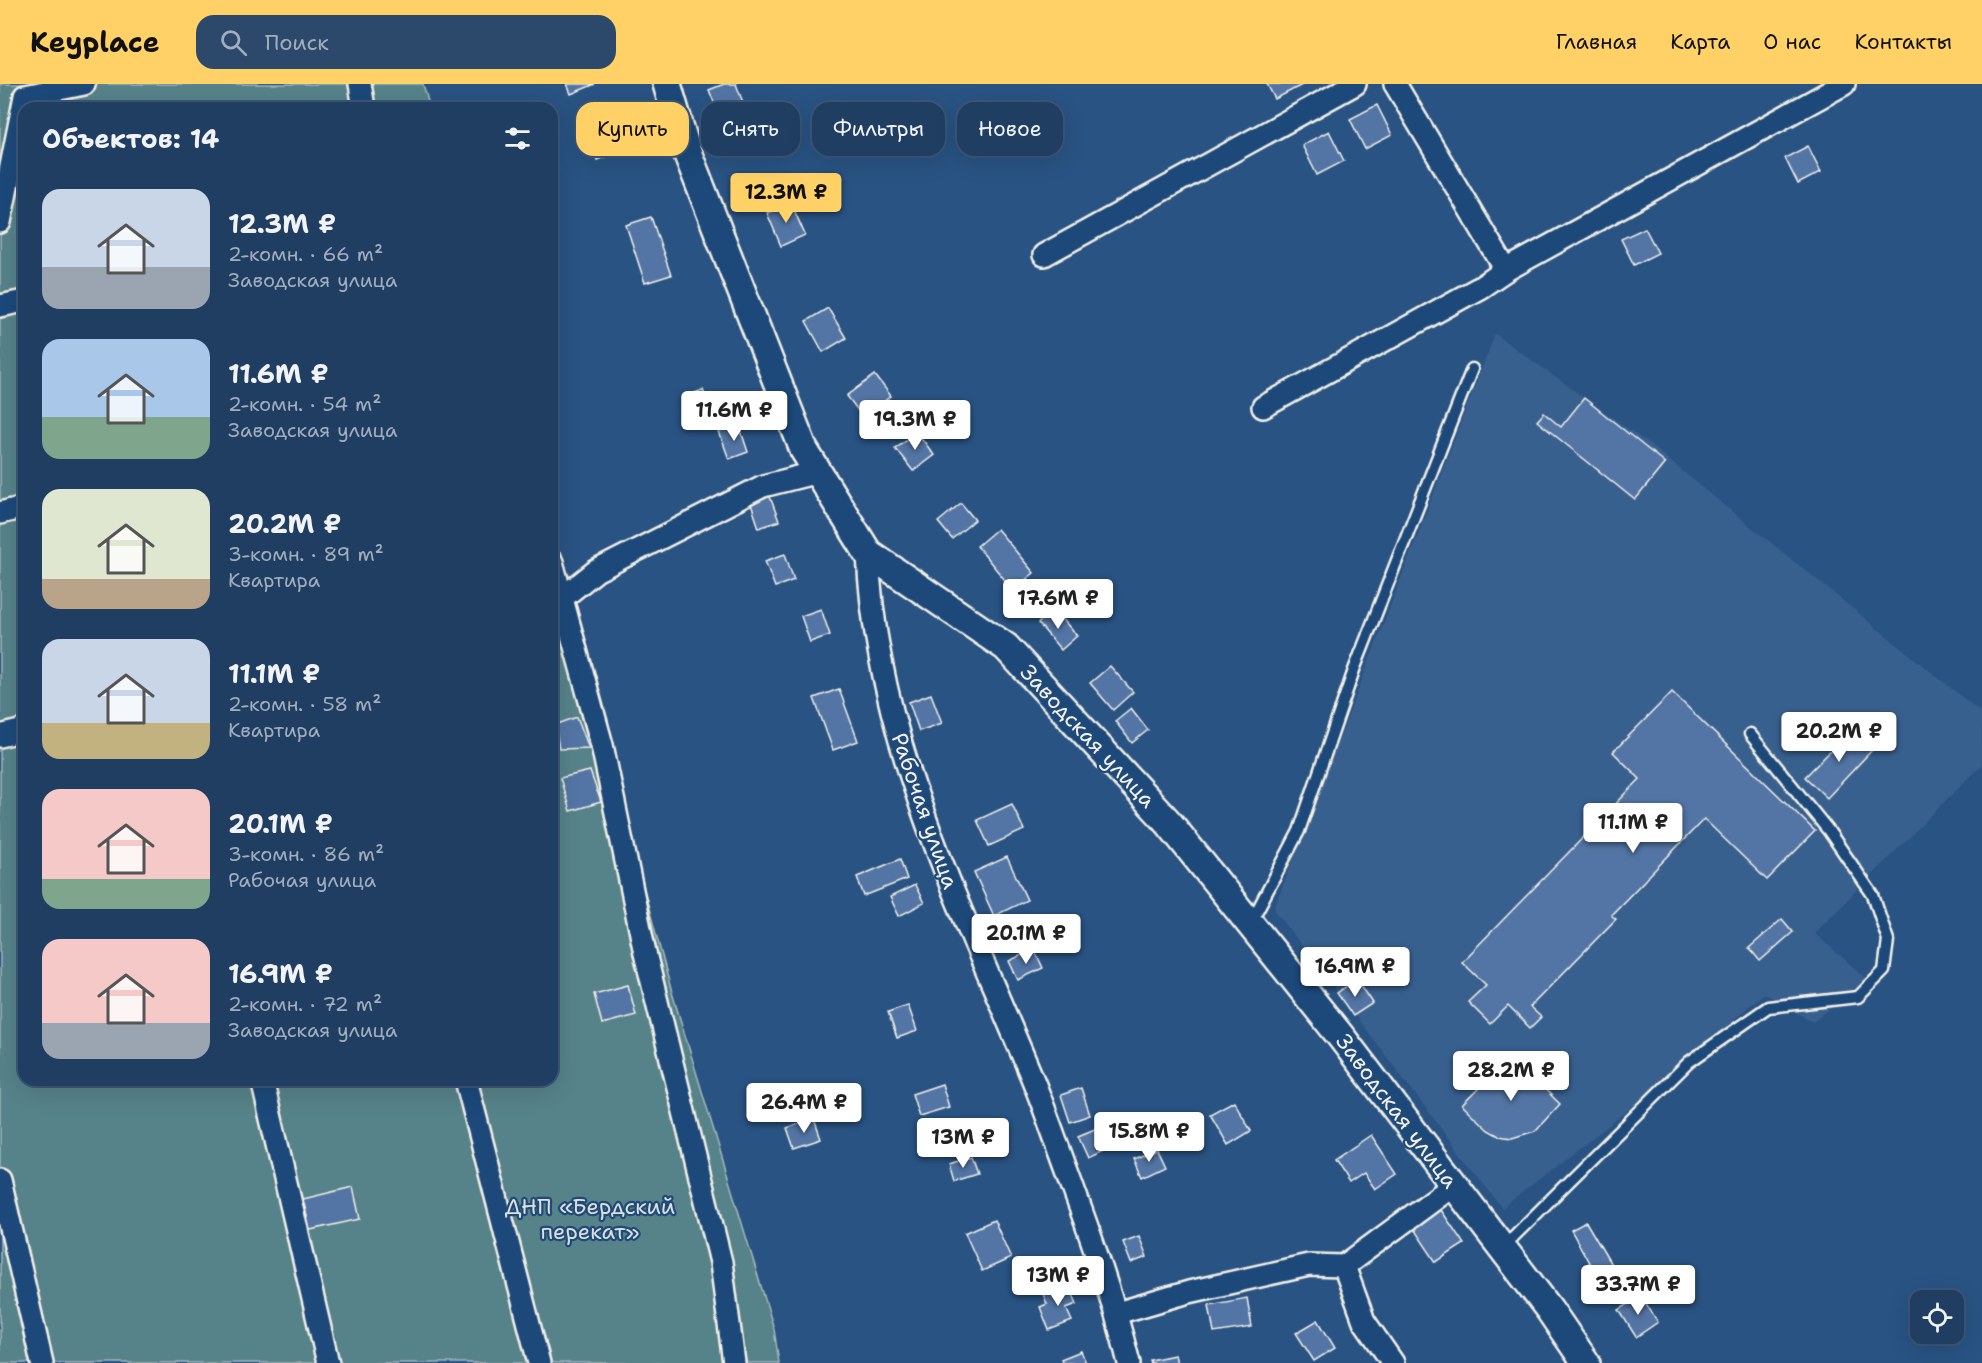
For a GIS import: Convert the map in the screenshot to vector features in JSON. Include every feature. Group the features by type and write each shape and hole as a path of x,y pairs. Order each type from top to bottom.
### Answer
{"street":[{"path":"24,102 25,96 84,84"},
{"path":"360,84 363,102"},
{"name":"Заводская улица","path":"667,84 692,164 804,450 868,553 1006,647 1169,823 1342,1038 1502,1248 1586,1363"},
{"path":"1044,255 1355,84"},
{"path":"1395,84 1506,270"},
{"path":"1263,407 1844,84"},
{"path":"0,222 18,131"},
{"path":"0,306 18,302"},
{"path":"558,599 596,571 763,486 818,472"},
{"path":"0,513 18,508"},
{"name":"Рабочая улица","path":"868,553 870,605 897,739 956,900 1029,1071 1111,1291 1129,1363"},
{"path":"558,603 602,745 645,953 721,1262 734,1363"},
{"path":"0,736 18,732"},
{"path":"263,1086 328,1363"},
{"path":"468,1086 540,1363"},
{"path":"0,1180 6,1234 42,1363"},
{"path":"1117,1313 1189,1292 1309,1265 1344,1266 1454,1185"},
{"path":"1344,1266 1364,1321 1393,1363"}],"lane":[{"path":"1250,924 1299,831 1354,670 1472,369"},
{"path":"1502,1248 1689,1062 1768,1007 1858,997 1884,971 1888,940 1873,895 1828,830 1750,734"}],"shaded area":[{"path":"1495,334 1646,442 1982,713 1982,764 1814,933 1867,979 1813,1022 1764,993 1649,1094 1502,1208 1274,909"}],"green space":[{"name":"ДНП «Бердский перекат»","path":"0,84 423,84 428,102 18,102 18,1086 558,1086 558,573 671,989 774,1329 779,1363 0,1363"}],"building":[{"path":"567,84 595,84 571,94"},
{"path":"724,84 736,84 743,102 714,102 709,90"},
{"path":"1267,84 1301,84 1302,85 1275,99"},
{"path":"1377,105 1392,135 1365,149 1350,119"},
{"path":"1329,131 1344,161 1317,175 1302,145"},
{"path":"1808,146 1821,172 1798,184 1785,158"},
{"path":"595,156 607,156 597,160"},
{"path":"791,203 805,235 781,246 767,213"},
{"path":"651,217 671,275 645,283 626,225"},
{"path":"1645,228 1658,253 1634,265 1621,239"},
{"path":"828,308 846,338 823,352 806,321"},
{"path":"875,375 891,396 863,417 847,396"},
{"path":"703,390 713,416 693,423 683,397"},
{"path":"1584,398 1665,463 1635,500 1537,421 1544,413 1561,427"},
{"path":"739,425 748,452 729,459 719,432"},
{"path":"917,432 934,455 913,471 895,448"},
{"path":"769,494 779,521 759,528 750,501"},
{"path":"961,503 975,520 952,539 938,522"},
{"path":"997,529 1034,573 1013,590 977,546"},
{"path":"785,554 794,580 775,587 765,561"},
{"path":"821,609 830,635 810,642 801,616"},
{"path":"1054,609 1077,636 1061,650 1038,623"},
{"path":"1110,666 1133,692 1113,710 1090,683"},
{"path":"839,689 858,741 833,750 814,698"},
{"path":"1672,692 1815,831 1767,880 1704,819 1611,915 1616,919 1530,1007 1541,1017 1530,1028 1508,1006 1490,1024 1468,1002 1486,985 1462,962 1640,779 1613,752"},
{"path":"931,694 942,723 919,731 909,702"},
{"path":"1131,708 1148,730 1132,743 1115,721"},
{"path":"577,717 589,748 559,749 558,724"},
{"path":"1852,729 1873,749 1827,798 1805,777"},
{"path":"590,771 601,802 570,811 560,778"},
{"path":"1012,804 1024,830 989,846 977,820"},
{"path":"1007,857 1027,900 994,916 974,872"},
{"path":"900,859 907,879 864,896 857,877"},
{"path":"915,885 924,903 899,916 890,897"},
{"path":"1782,919 1793,932 1760,961 1749,948"},
{"path":"1034,949 1043,968 1018,980 1009,961"},
{"path":"1357,979 1373,1003 1353,1016 1337,993"},
{"path":"628,985 636,1015 602,1024 594,994"},
{"path":"908,1005 917,1031 897,1038 888,1012"},
{"path":"1511,1056 1560,1104 1535,1131 1512,1138 1499,1136 1488,1130 1462,1105"},
{"path":"942,1084 949,1107 919,1116 912,1094"},
{"path":"1081,1088 1090,1115 1070,1122 1061,1095"},
{"path":"1234,1101 1251,1131 1228,1145 1210,1114"},
{"path":"814,1119 821,1139 794,1148 787,1128"},
{"path":"1107,1124 1116,1145 1088,1158 1078,1136"},
{"path":"1371,1135 1397,1174 1375,1189 1364,1173 1349,1183 1334,1160"},
{"path":"1157,1149 1165,1166 1142,1177 1134,1159"},
{"path":"971,1157 977,1174 954,1181 949,1164"},
{"path":"353,1187 360,1219 310,1230 303,1199"},
{"path":"1439,1207 1464,1244 1436,1262 1412,1226"},
{"path":"994,1220 1011,1258 982,1271 965,1233"},
{"path":"1586,1222 1612,1266 1596,1275 1571,1230"},
{"path":"1139,1236 1147,1257 1131,1263 1123,1242"},
{"path":"1069,1284 1077,1304 1066,1308 1072,1321 1049,1330 1040,1307 1047,1304 1043,1294"},
{"path":"1641,1296 1658,1322 1636,1337 1619,1310"},
{"path":"1247,1298 1252,1327 1214,1333 1209,1305"},
{"path":"1318,1320 1335,1348 1314,1361 1296,1333"},
{"path":"1081,1351 1086,1363 1063,1363 1061,1359"},
{"path":"1175,1355 1177,1363 1151,1363 1150,1360"}]}
